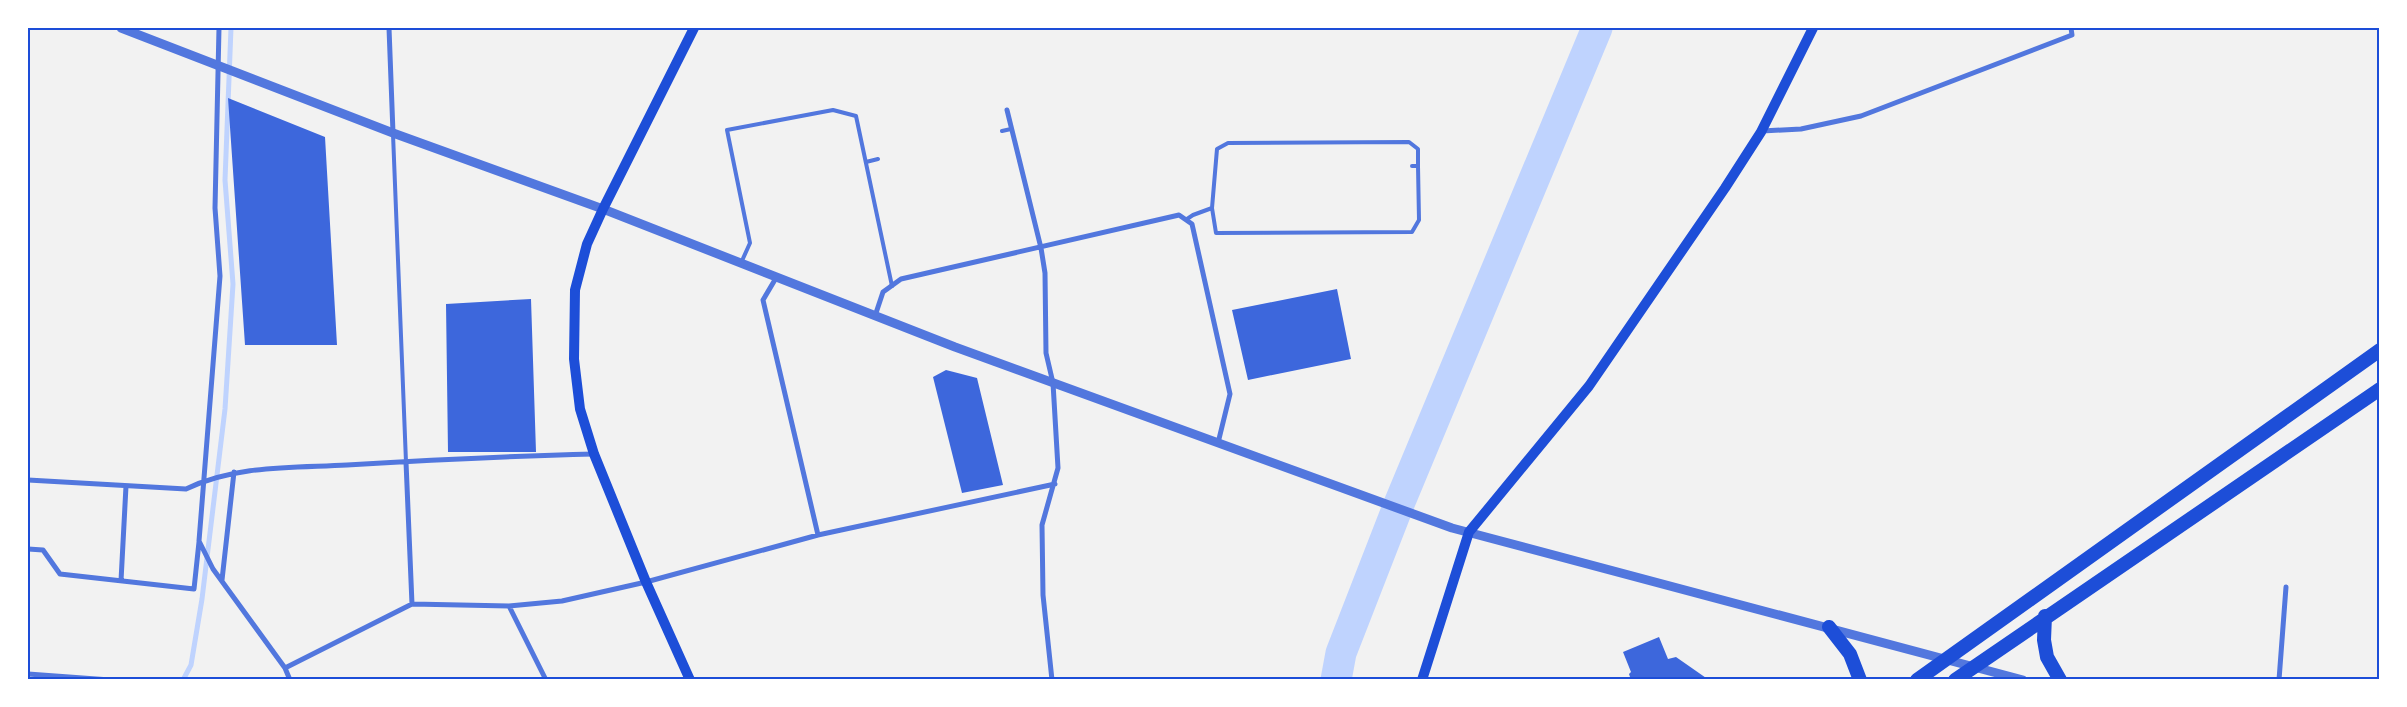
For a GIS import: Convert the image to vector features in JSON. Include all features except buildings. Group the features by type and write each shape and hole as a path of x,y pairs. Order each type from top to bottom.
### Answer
{"highway":[{"path":"1917,680 2380,350"},
{"path":"1955,680 2380,389"},
{"path":"2046,616 2044,640 2047,657 2060,680"},
{"path":"1829,627 1850,654 1860,680"}],"main road":[{"path":"690,680 646,582 594,454 580,409 574,359 575,290 587,244 694,28"},
{"path":"1422,680 1469,532 1589,386 1725,188 1761,132 1813,28"}],"street":[{"path":"121,28 393,133 603,209 776,278 1053,383 1452,528 2023,680"},
{"path":"28,549 43,550 60,574 194,589 205,480 220,276 215,208 219,28"},
{"path":"389,28 393,133"},
{"path":"1761,132 1801,129 1861,116 2072,36 2070,28"},
{"path":"1006,110 1041,248 1045,273 1046,353 1053,383 1058,468 1042,525 1043,595 1052,680"},
{"path":"875,316 884,292 901,279 1179,215 1192,224 1230,394 1218,443"},
{"path":"776,278 763,300 818,535"},
{"path":"28,480 186,489 205,480 234,472 594,454"},
{"path":"406,462 412,604"},
{"path":"222,581 234,472"},
{"path":"285,668 412,604 509,606 562,600 646,582 818,535 1055,484"},
{"path":"121,582 126,486"},
{"path":"198,542 213,569 285,668 290,680"},
{"path":"2279,680 2286,586"},
{"path":"509,606 546,680"},
{"path":"28,674 110,680"}],"lane":[{"path":"740,264 750,243 727,130 833,110 856,116 892,286"},
{"path":"1002,131 1011,129"},
{"path":"393,133 406,462"},
{"path":"1409,142 1418,149 1418,166 1420,220 1412,232 1216,232 1212,208 1215,158 1217,149 1228,143 1409,142"},
{"path":"866,162 878,159"},
{"path":"1412,166 1418,166"},
{"path":"1187,219 1192,215 1212,208"}],"waterway":[{"path":"183,680 191,665 202,599 225,409 233,284 225,180 231,28"},
{"path":"1336,680 1341,653 1399,504 1597,28"}]}
